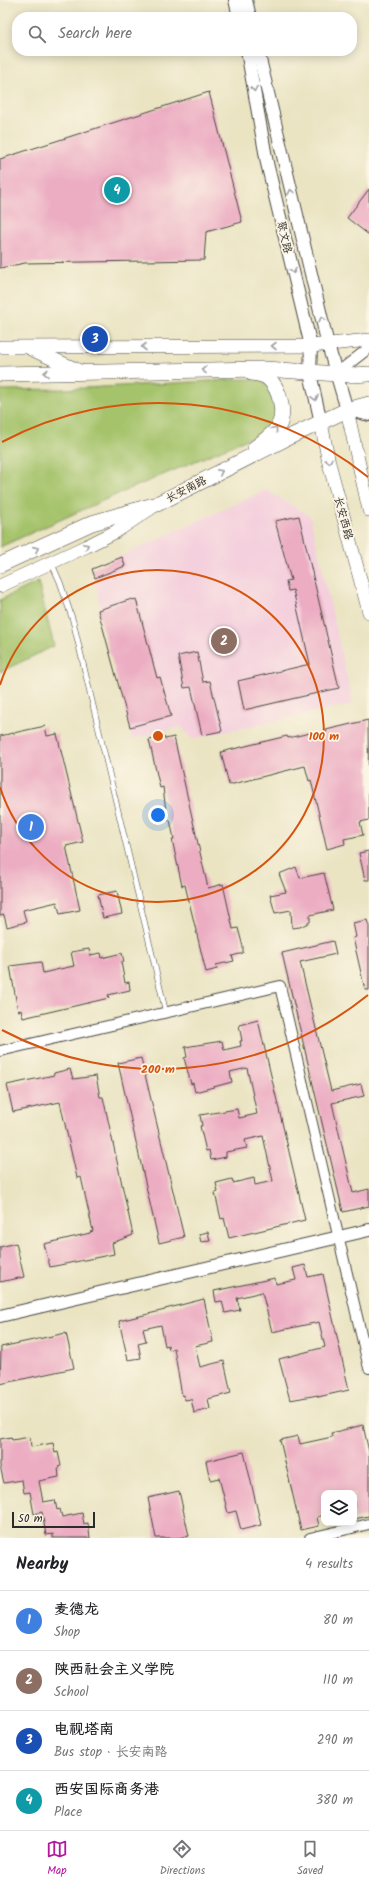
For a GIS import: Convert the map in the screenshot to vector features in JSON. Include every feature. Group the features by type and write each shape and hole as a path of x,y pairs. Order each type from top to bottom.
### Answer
{"main road":[{"path":"0,347 311,346 369,340"},
{"path":"27,347 82,372"},
{"path":"233,369 268,378 279,397 281,413 276,429 236,464"},
{"path":"0,374 266,369 369,374"},
{"name":"长安南路","path":"0,565 92,523 157,504 347,410 369,404"},
{"path":"369,413 347,410 369,510"},
{"name":"长安西路","path":"320,423 329,463 369,612"},
{"path":"0,586 115,532 157,504"}],"street":[{"path":"235,0 238,12"},
{"path":"246,0 249,12"},
{"name":"聚文路","path":"248,56 267,163 311,346 310,372 320,423"},
{"name":"聚文路","path":"259,56 328,345 338,373 347,410"},
{"path":"338,373 369,348"},
{"path":"347,410 369,416"},
{"path":"0,1051 166,1014 280,986 369,1368"},
{"path":"0,1316 369,1230"},
{"path":"310,1538 369,1524"}],"lane":[{"path":"51,563 60,582 72,621 166,1014"}],"shaded area":[{"path":"266,490 310,516 353,704 192,739 182,727 132,739 94,578 106,563"}],"green space":[{"path":"246,379 263,380 273,392 276,421 266,431 111,497 0,547 0,390 66,389"},
{"path":"38,582 54,646 0,672 0,600"}],"building":[{"path":"209,92 242,222 206,232 204,260 25,263 0,268 0,159"},
{"path":"369,189 369,235 347,218"},
{"path":"299,516 339,688 244,710 238,681 310,664 293,590 288,591 286,581 291,580 275,521"},
{"path":"122,557 125,566 95,578 92,569"},
{"path":"136,599 157,678 160,677 171,716 130,727 98,610"},
{"path":"197,652 203,682 210,681 222,731 202,735 191,687 184,688 178,656"},
{"path":"368,720 369,820 360,822 363,835 344,839 345,844 327,849 311,780 309,781 305,766 229,785 221,752 287,736 288,738 310,733 310,736 327,732 326,730"},
{"path":"45,726 47,736 57,734 83,842 66,846 80,910 60,914 57,902 23,910 26,922 7,927 4,915 0,916 0,736"},
{"path":"164,737 165,739 174,737 208,888 223,884 233,929 238,928 243,947 243,953 232,956 234,961 216,965 217,969 206,972 185,885 182,886 172,839 174,839 170,820 167,820 163,787 160,788 149,740"},
{"path":"369,851 369,880 365,880 359,853"},
{"path":"296,867 300,878 324,873 333,910 310,915 310,922 300,927 292,928 291,910 275,913 270,895 286,892 279,874"},
{"path":"117,891 122,914 103,918 98,895"},
{"path":"367,920 369,926 369,990 365,990 353,938 356,937 353,923"},
{"path":"333,941 336,954 300,962 331,1091 361,1084 364,1096 332,1103 353,1193 369,1189 369,1206 343,1212 282,953"},
{"path":"89,949 90,955 101,953 102,958 122,953 124,962 121,962 125,983 129,982 130,990 108,995 109,998 23,1018 21,1010 18,1011 10,966 41,962 43,973 74,966 71,952"},
{"path":"258,1020 305,1220 229,1238 224,1218 221,1219 215,1193 218,1192 216,1183 232,1179 233,1183 254,1178 255,1185 273,1181 263,1136 245,1140 247,1148 226,1152 226,1157 211,1160 209,1150 206,1151 200,1126 202,1126 200,1115 237,1109 239,1118 257,1114 247,1068 230,1072 232,1082 195,1092 193,1083 191,1084 184,1058 187,1057 185,1047 222,1041 224,1050 241,1046 240,1041 242,1041 239,1025"},
{"path":"141,1058 184,1237 159,1243 118,1063"},
{"path":"70,1069 73,1079 96,1076 100,1097 103,1097 133,1235 112,1243 114,1254 50,1267 44,1244 93,1231 81,1177 77,1178 60,1102 13,1112 7,1085 54,1075 54,1073"},
{"path":"208,1232 210,1241 201,1242 199,1234"},
{"path":"16,1243 24,1277 0,1282 0,1247"},
{"path":"305,1265 308,1277 323,1274 349,1390 318,1397 318,1395 290,1400 279,1359 325,1347 319,1322 272,1332 262,1292 237,1298 240,1310 225,1313 222,1301 216,1302 214,1291 275,1278 276,1284 296,1280 293,1268"},
{"path":"204,1299 213,1342 195,1346 200,1367 224,1361 231,1393 208,1399 210,1409 194,1413 191,1399 185,1400 184,1395 182,1396 174,1348 169,1350 168,1345 165,1346 161,1325 143,1329 146,1341 138,1343 141,1358 128,1360 119,1321"},
{"path":"66,1333 74,1368 0,1384 1,1347"},
{"path":"363,1425 369,1452 369,1516 357,1518 357,1490 321,1490 321,1516 317,1517 319,1526 301,1530 280,1440 298,1436 300,1444 332,1437 331,1433"},
{"path":"11,1437 12,1440 30,1437 31,1447 53,1443 55,1453 58,1452 61,1466 58,1467 59,1477 39,1481 43,1502 55,1500 57,1510 60,1509 62,1517 82,1513 84,1524 88,1523 90,1538 53,1538 53,1534 46,1535 42,1512 34,1514 30,1492 24,1493 22,1480 4,1483 0,1466 0,1439"},
{"path":"244,1452 261,1525 241,1530 236,1511 228,1513 219,1478 210,1480 206,1461"},
{"path":"179,1491 189,1536 179,1538 156,1538 148,1498"}],"place":[{"name":"西安国际商务港","path":"117,190"},
{"name":"电视塔南","path":"95,339"},
{"name":"陕西社会主义学院","path":"224,641"},
{"name":"麦德龙","path":"31,827"}]}
